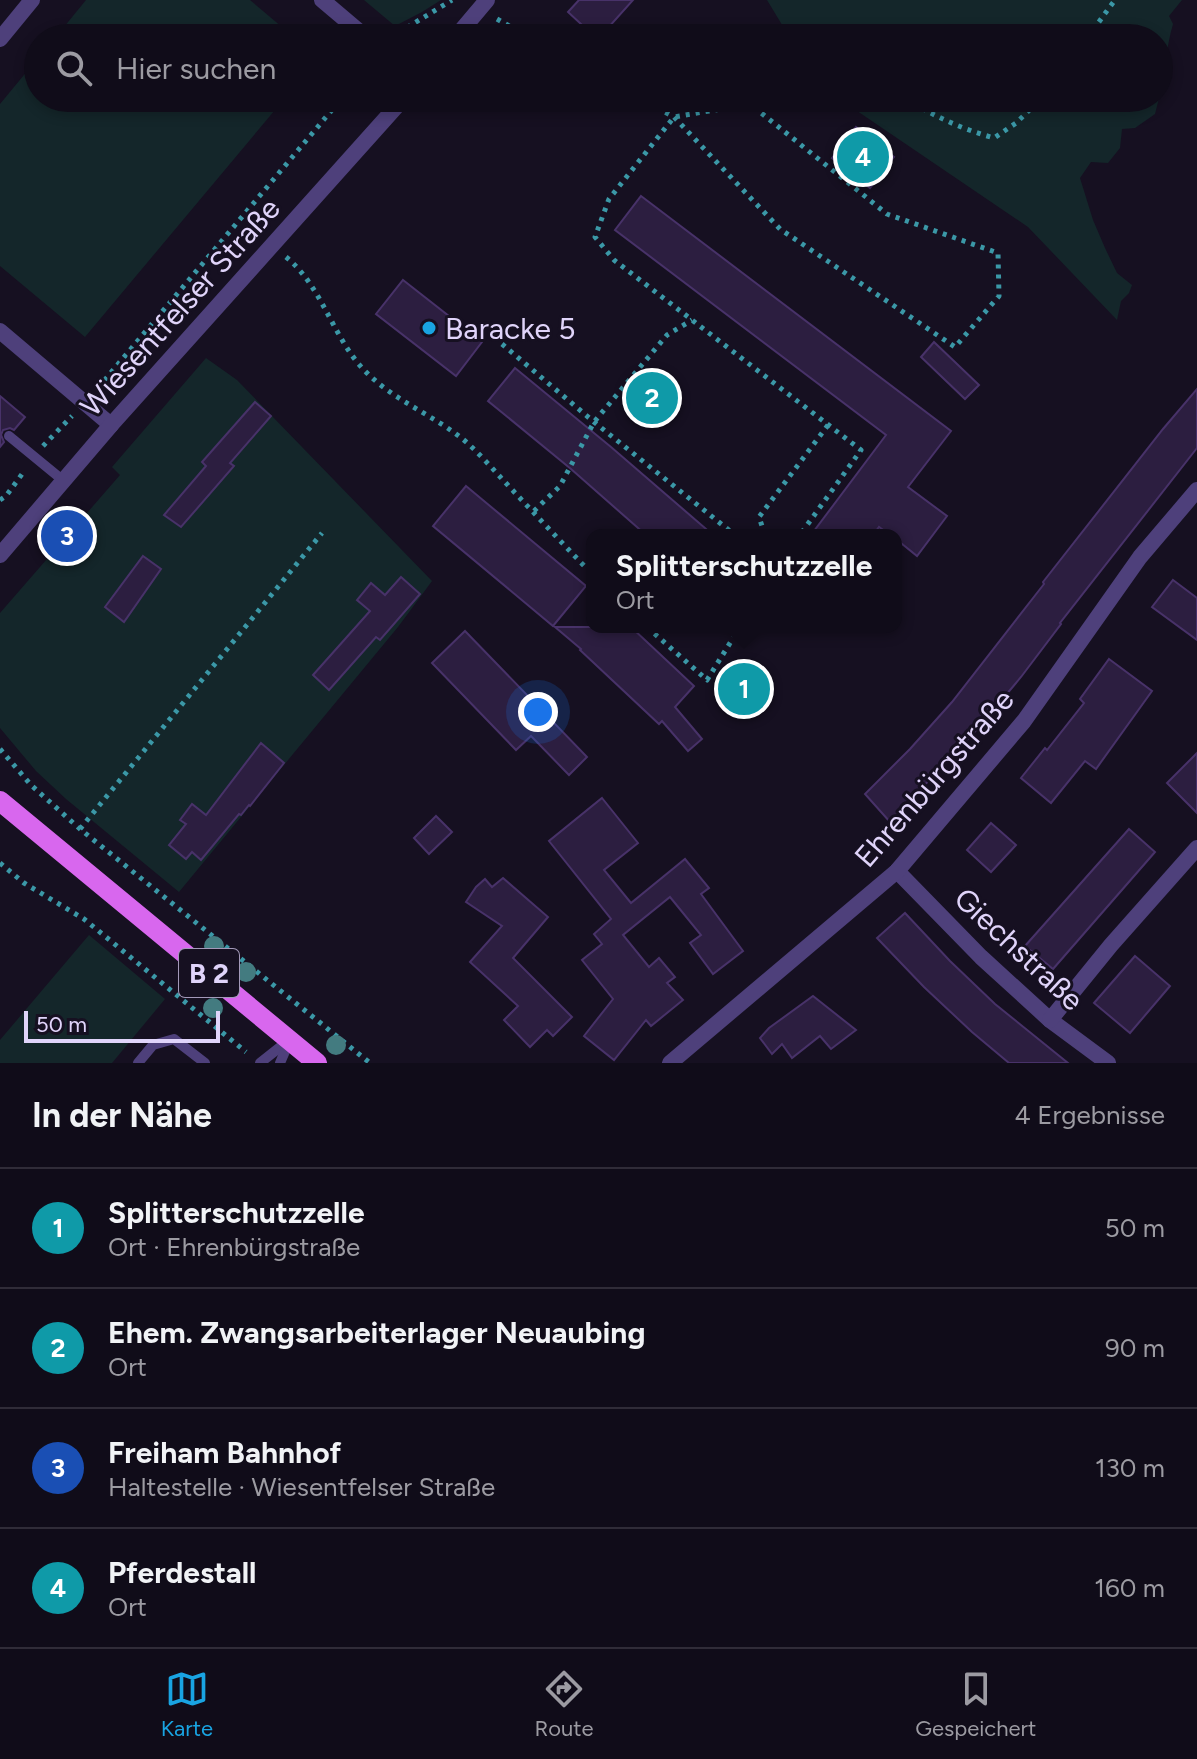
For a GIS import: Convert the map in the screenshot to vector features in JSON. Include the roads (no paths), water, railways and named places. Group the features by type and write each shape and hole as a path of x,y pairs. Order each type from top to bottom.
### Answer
{"main road":[{"name":"B 2","path":"0,801 317,1063"}],"street":[{"path":"0,39 32,0"},
{"path":"322,0 350,24"},
{"path":"467,24 483,4"},
{"name":"Wiesentfelser Straße","path":"0,555 111,425 392,112"},
{"path":"0,331 111,425"},
{"name":"Ehrenbürgstraße","path":"670,1063 897,871 1024,721 1140,557 1197,490"},
{"path":"1050,1020 1197,848"},
{"name":"Giechstraße","path":"897,871 981,957 1050,1020 1108,1063"}],"lane":[{"path":"9,436 65,482"},
{"path":"138,1063 153,1045 174,1039 205,1063"},
{"path":"260,1063 289,1040"},
{"path":"280,1063 289,1040"}],"place":[{"name":"Pferdestall","path":"863,157"},
{"name":"Baracke 5","path":"429,328"},
{"name":"Ehem. Zwangsarbeiterlager Neuaubing","path":"652,398"},
{"name":"Freiham Bahnhof","path":"67,536"},
{"name":"Splitterschutzzelle","path":"744,689"}]}
